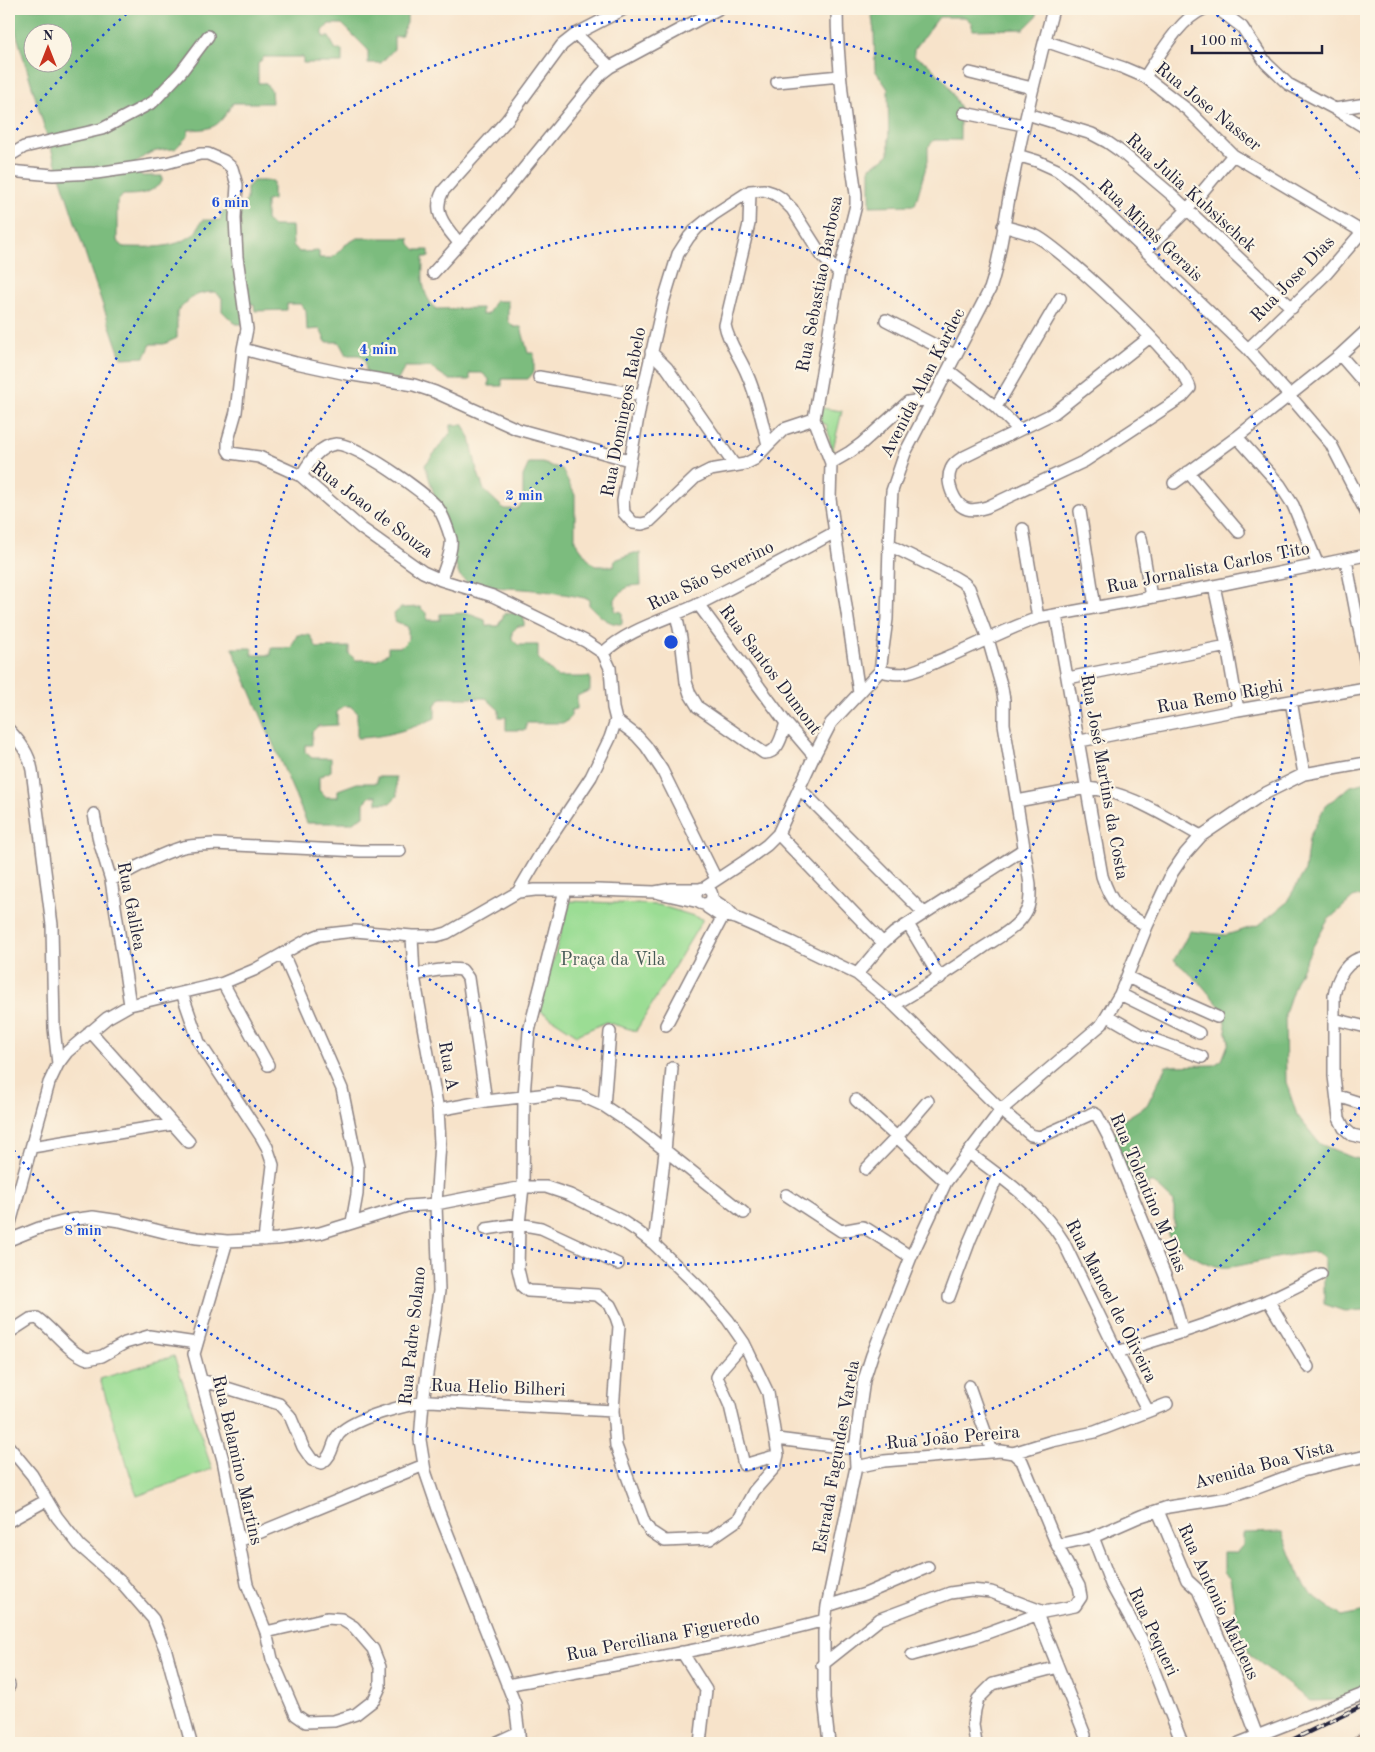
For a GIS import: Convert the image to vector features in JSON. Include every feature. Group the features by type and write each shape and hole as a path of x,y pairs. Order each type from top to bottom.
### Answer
{"main road":[{"path":"1361,1743 1366,1740"}],"street":[{"path":"459,243 440,219 438,213 439,198 442,191 507,120 562,45 576,34 624,9"},
{"path":"433,273 494,204 593,83 610,67 718,9"},
{"name":"Rua Sebastiao Barbosa","path":"814,419 839,273 856,205 840,76 837,9"},
{"name":"Avenida Alan Kardec","path":"880,671 887,619 892,491 905,454 990,289 999,257 1003,226 1023,125 1053,9"},
{"path":"1145,77 1181,26 1197,10"},
{"path":"1220,10 1242,27 1266,63 1288,84 1366,128"},
{"path":"576,34 610,67"},
{"path":"9,156 24,146 102,129 153,102 181,72 208,36"},
{"name":"Rua Jose Nasser","path":"1045,41 1145,77 1188,110 1233,155 1364,233"},
{"path":"970,73 1032,88"},
{"path":"777,82 840,76"},
{"path":"1335,109 1366,104"},
{"path":"964,113 1023,125"},
{"name":"Rua Julia Kubsischek","path":"1027,114 1092,134 1107,142 1172,195 1292,308"},
{"path":"9,171 53,175 96,173 166,163 200,154 208,154 224,161 232,168 237,185 235,218 237,257 247,328 243,349 347,374 414,385 435,392 517,429 629,460"},
{"name":"Rua Minas Gerais","path":"1017,155 1057,170 1079,187 1248,349 1332,444 1366,512"},
{"path":"1146,252 1187,210 1233,155"},
{"path":"768,445 755,392 726,333 725,324 749,224 754,190 773,193 792,209 822,256 839,273"},
{"name":"Rua Domingos Rabelo","path":"754,190 697,228 678,254 663,302 642,395 629,460 623,501 624,513 634,523 642,524 649,522 696,477 710,470 746,464 755,459 784,429 814,419"},
{"path":"1003,226 1036,236 1078,268 1150,337 1183,373 1189,382 1190,388 1182,397 1086,461 987,507 975,510 961,506 951,491 949,478 950,470 955,463 1054,413 1150,337"},
{"name":"Rua Jose Dias","path":"1248,349 1292,308 1364,233"},
{"path":"996,407 1060,298"},
{"path":"886,320 956,356"},
{"path":"1174,483 1340,355 1366,331"},
{"name":"Rua Joao de Souza","path":"243,349 236,412 228,440 228,450 230,453 259,457 301,476 361,528 423,572 441,580 493,596 584,641 604,653"},
{"path":"651,352 667,368 735,466"},
{"path":"1340,355 1366,385"},
{"path":"948,370 996,407 1019,430"},
{"path":"539,377 642,395"},
{"path":"831,463 861,444 908,402 932,400"},
{"path":"814,419 831,463 830,499 860,693"},
{"path":"1237,436 1280,485 1293,505 1318,565"},
{"path":"301,476 311,459 321,450 336,444 347,446 400,477 431,500 444,519 451,544 441,580"},
{"path":"1188,472 1239,532"},
{"path":"1080,512 1095,608"},
{"path":"1023,529 1038,618"},
{"name":"Rua São Severino","path":"604,653 621,639 764,571 835,532"},
{"path":"1142,538 1151,597"},
{"path":"889,545 966,585 988,639 1002,688 1004,724 1030,884 1030,899 1027,910 1020,922 940,978 894,1006"},
{"name":"Rua Jornalista Carlos Tito","path":"880,671 895,674 906,673 1038,618 1214,586 1366,555"},
{"path":"1346,560 1363,623 1366,665"},
{"path":"1214,586 1238,710"},
{"name":"Rua Santos Dumont","path":"698,604 786,723 814,756"},
{"path":"676,614 686,682 690,694 698,706 768,754 774,751 786,723"},
{"name":"Rua José Martins da Costa","path":"1056,615 1080,741 1102,876 1107,892 1114,904 1120,910 1147,926"},
{"path":"1068,678 1227,646"},
{"path":"518,892 545,846 591,777 605,750 616,720 613,708 610,668 604,653"},
{"path":"701,888 721,877 767,845 778,834 814,756 832,723 880,671"},
{"name":"Rua Remo Righi","path":"1080,741 1238,710 1366,688"},
{"path":"1291,701 1304,774"},
{"path":"616,720 637,736 646,746 662,770 705,860 721,877 720,888 707,900"},
{"path":"9,730 22,744 31,763 52,925 54,1028 58,1064"},
{"name":"Estrada Fagundes Varela","path":"829,1743 822,1665 825,1620 856,1467 855,1449 864,1380 910,1257 946,1182 1000,1110 1092,1034 1108,1016 1120,994 1147,926 1172,873 1201,836 1260,796 1304,774 1366,763"},
{"path":"1017,801 1087,788 1106,791 1132,800 1201,836"},
{"path":"800,789 924,913"},
{"name":"Rua Galilea","path":"94,814 110,880 130,1005"},
{"path":"778,834 883,943"},
{"path":"110,880 164,854 183,847 197,845 214,844 360,851 400,851"},
{"path":"857,974 894,933 1024,849"},
{"path":"9,1227 50,1083 58,1064 67,1052 90,1031 107,1018 130,1005 223,983 254,970 319,935 355,931 436,936 447,932 518,892 565,890 655,892 672,889 701,888 711,891 707,900"},
{"path":"9,1240 39,1228 70,1220 93,1217 120,1221 168,1233 227,1241 264,1240 320,1233 408,1206 436,1204 523,1188 546,1188 570,1195 622,1221 654,1244 705,1293 728,1320 744,1343 768,1393 777,1439 778,1455 775,1467 754,1491 739,1519 724,1532 710,1539 665,1541 650,1531 644,1522 616,1446 614,1411 619,1326 610,1305 597,1295 525,1290 522,1286 518,1269 519,1224 523,1188 524,1096 529,1031 565,890"},
{"path":"655,892 673,897 707,900 727,909 736,918"},
{"path":"707,900 713,912 722,916 736,918 857,974 894,1006 1000,1110"},
{"path":"666,1025 722,916"},
{"path":"908,924 940,978"},
{"name":"Rua A","path":"412,936 414,976 438,1110 440,1143 436,1204"},
{"path":"283,954 342,1089 358,1167 357,1194 352,1222"},
{"path":"1366,957 1355,959 1345,967 1339,978 1334,996 1334,1076 1338,1096 1339,1118 1344,1128 1352,1134 1366,1138"},
{"path":"414,976 455,969 462,970 468,978 486,1101"},
{"path":"1127,976 1218,1017"},
{"path":"223,983 268,1064"},
{"path":"182,993 199,1042 258,1131 271,1157 273,1166 264,1240"},
{"path":"1120,994 1199,1033"},
{"path":"1108,1016 1141,1035 1202,1058"},
{"path":"1334,1019 1366,1027"},
{"path":"90,1031 189,1142"},
{"path":"604,1106 610,1032"},
{"path":"654,1244 666,1152 672,1068"},
{"path":"438,1110 524,1096 557,1093 582,1096 604,1106 638,1128 744,1214"},
{"path":"1338,1096 1366,1104"},
{"path":"856,1100 946,1182"},
{"path":"866,1169 928,1101"},
{"name":"Rua Tolentino M Dias","path":"1000,1110 1035,1137 1040,1137 1093,1113 1097,1115 1171,1290 1183,1333"},
{"path":"32,1147 173,1124"},
{"name":"Rua Manoel de Oliveira","path":"969,1153 1037,1206 1055,1227 1148,1412"},
{"path":"949,1297 970,1240 998,1175"},
{"path":"786,1195 841,1231 863,1227 910,1257"},
{"name":"Rua Padre Solano","path":"436,1204 439,1290 423,1402 420,1440 424,1465 439,1512 515,1704 520,1738"},
{"path":"486,1229 519,1224 541,1228 618,1264"},
{"name":"Rua Belamino Martins","path":"227,1241 194,1354 223,1460 247,1584 266,1632"},
{"path":"1117,1352 1183,1333 1268,1300 1321,1274"},
{"path":"1268,1300 1308,1368"},
{"path":"10,1332 30,1319 37,1318 80,1356 88,1359 102,1356 125,1343 149,1336 196,1343"},
{"path":"744,1343 716,1376 730,1406 744,1465 778,1455"},
{"name":"Rua Helio Bilheri","path":"201,1380 279,1404 290,1416 303,1447 312,1460 322,1463 329,1458 338,1435 354,1423 409,1404 423,1402 614,1411"},
{"path":"968,1386 992,1451"},
{"name":"Rua João Pereira","path":"856,1467 884,1461 992,1451 1013,1453 1052,1441 1095,1432 1167,1404"},
{"path":"777,1439 855,1449"},
{"path":"9,1447 32,1475 57,1516 80,1546 121,1582 153,1619 166,1651 191,1743"},
{"path":"912,1655 974,1638 1040,1613 1076,1606 1081,1597 1079,1586 1057,1545 1022,1461 1013,1453"},
{"name":"Avenida Boa Vista","path":"1057,1545 1093,1537 1158,1511 1227,1498 1302,1471 1366,1456"},
{"path":"239,1541 424,1465"},
{"path":"9,1521 48,1500"},
{"name":"Rua Antonio Matheus","path":"1158,1511 1187,1580 1198,1590 1229,1661 1257,1736"},
{"name":"Rua Pequeri","path":"1093,1537 1111,1584 1143,1642 1182,1743"},
{"path":"828,1606 865,1594 928,1567"},
{"path":"822,1665 880,1619 950,1593 971,1590 991,1592 1040,1613 1084,1735"},
{"path":"327,1618 341,1619 354,1627 373,1649 380,1666 380,1687 374,1700 356,1714 334,1721 306,1722 296,1715 272,1659 266,1632 327,1618"},
{"name":"Rua Perciliana Figueredo","path":"507,1685 772,1634 825,1620"},
{"path":"682,1652 706,1690 700,1743"},
{"path":"976,1743 973,1725 978,1699 993,1684 1058,1667"},
{"path":"1239,1743 1366,1693"},
{"path":"495,1743 520,1738"}],"green space":[{"path":"9,9 407,9 407,23 401,36 394,37 394,49 381,63 368,63 368,50 342,24 329,24 323,31 323,37 329,37 336,50 342,50 342,63 303,63 303,57 264,57 258,64 258,83 265,83 271,90 272,103 233,103 220,122 205,129 188,130 188,136 175,149 154,152 140,159 136,163 136,169 142,176 162,176 162,182 144,193 123,195 117,202 117,241 124,247 160,247 178,243 194,234 202,220 221,220 221,214 227,207 240,207 247,200 247,188 253,181 273,181 273,200 266,201 266,220 273,226 292,226 293,245 299,252 319,251 319,258 332,258 345,245 357,238 409,238 410,244 416,250 429,250 429,257 423,257 423,278 427,297 436,309 482,308 482,315 488,314 495,301 508,301 508,321 514,327 521,327 528,353 534,353 534,372 528,379 502,379 502,386 489,386 489,379 482,373 470,373 470,380 450,380 430,367 405,367 398,380 366,374 365,361 359,355 346,355 339,342 326,342 320,329 307,330 306,310 300,304 287,304 287,310 255,311 254,304 248,304 242,324 235,324 222,311 222,298 215,292 203,293 194,297 177,312 177,338 164,344 151,344 145,357 121,358 90,268 28,72 72,72 72,22 22,22 22,53"},
{"path":"871,9 1036,9 1037,16 1024,29 972,30 972,23 965,17 939,17 914,50 914,56 927,63 946,82 960,108 960,140 934,140 928,147 928,160 915,205 870,206 870,167 889,154 888,89 875,70 874,31"},
{"path":"822,408 842,411 832,453 827,425 820,422"},
{"path":"451,425 464,425 470,438 477,470 484,490 504,509 517,509 523,502 523,476 529,463 542,463 562,469 575,495 575,541 589,560 595,566 614,566 615,560 634,553 640,553 641,585 628,586 615,599 615,611 622,612 622,624 612,623 604,619 589,605 589,599 560,593 472,587 459,575 425,465 451,432"},
{"path":"420,607 427,614 427,620 440,620 440,614 466,613 485,620 486,626 498,626 505,613 524,613 524,626 518,626 512,632 512,639 518,645 538,645 538,658 557,677 590,677 590,690 577,696 577,709 571,710 571,716 565,723 526,723 526,730 506,730 506,717 499,717 499,710 486,698 441,698 435,705 435,718 397,732 357,738 357,712 350,706 344,706 337,712 337,725 318,726 312,732 312,745 305,745 305,752 312,758 331,758 331,771 319,777 319,790 325,797 338,797 338,790 357,783 377,783 377,777 396,777 397,796 390,803 377,803 377,796 371,796 364,803 364,816 351,823 307,823 232,648 252,648 252,655 271,655 271,648 291,648 297,635 310,635 317,648 349,647 349,654 356,660 376,660 388,653 388,647 401,647 408,640 408,627 395,621 394,614 401,608"},
{"path":"1366,782 1366,894 1353,898 1328,920 1296,981 1285,1013 1286,1082 1297,1115 1320,1144 1366,1161 1366,1308 1364,1310 1344,1311 1324,1304 1324,1259 1317,1252 1233,1267 1221,1267 1206,1263 1185,1250 1168,1235 1168,1228 1174,1228 1174,1202 1154,1183 1148,1183 1148,1190 1128,1190 1115,1144 1115,1125 1147,1105 1166,1066 1214,1065 1222,1060 1229,1042 1222,1009 1199,982 1174,960 1190,931 1226,935 1259,925 1286,903 1305,871 1309,838 1325,806 1351,786"},
{"name":"Praça da Vila","path":"570,901 659,905 703,919 636,1031 606,1022 577,1035 539,1010"},
{"path":"174,1356 212,1469 137,1496 100,1379"},
{"path":"1282,1532 1298,1572 1310,1592 1341,1616 1366,1611 1366,1690 1342,1700 1310,1701 1251,1656 1237,1624 1230,1578 1224,1572 1224,1552 1237,1552 1243,1545 1243,1533"}],"railway":[{"path":"1286,1743 1366,1704"}]}
